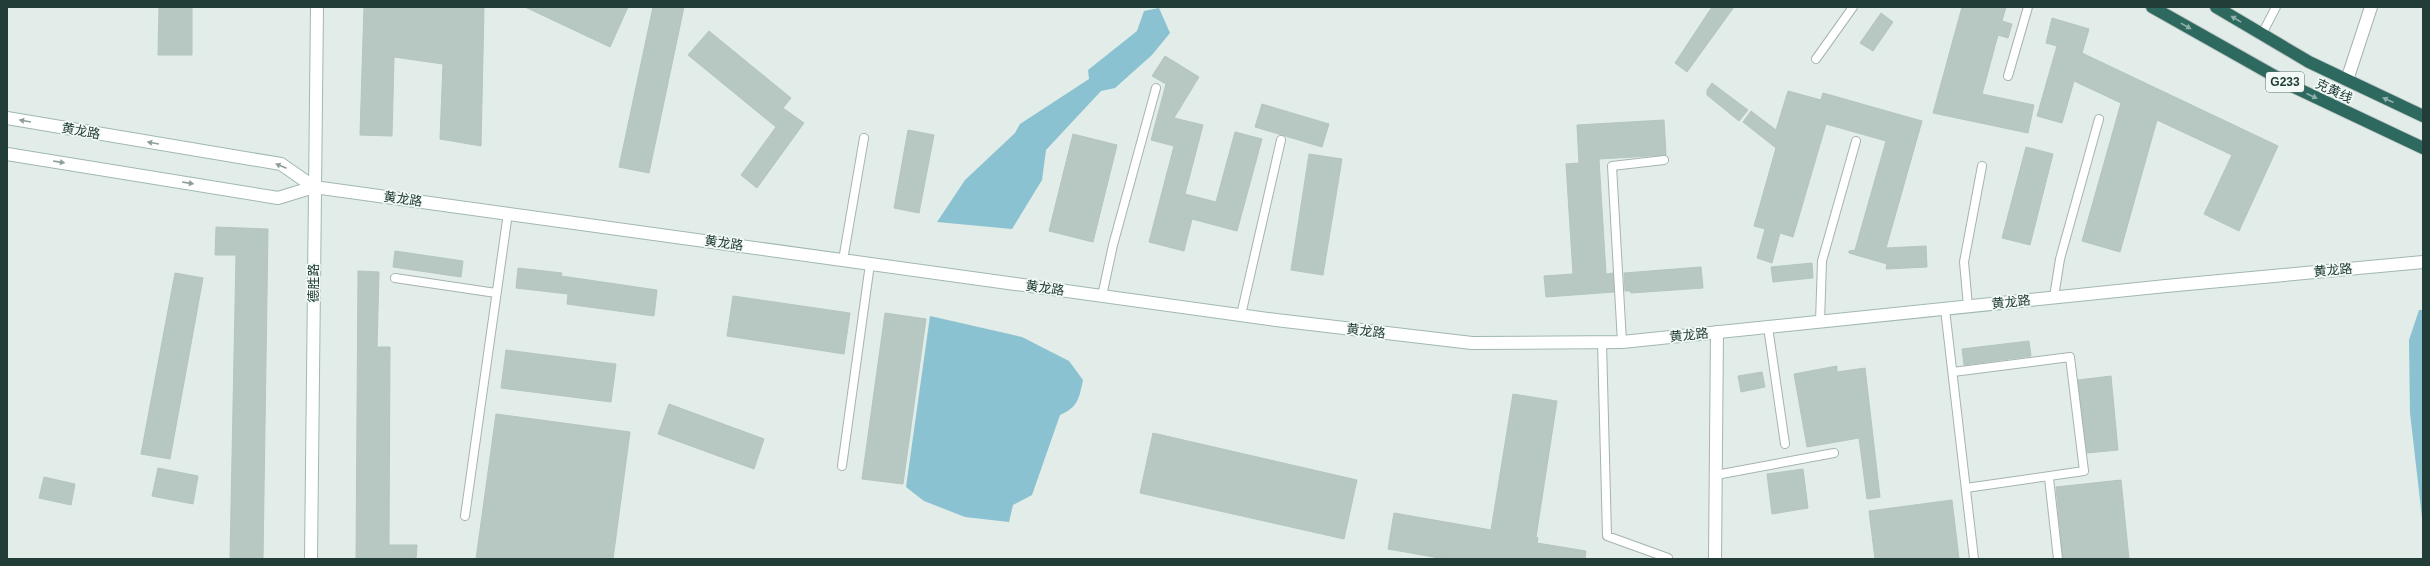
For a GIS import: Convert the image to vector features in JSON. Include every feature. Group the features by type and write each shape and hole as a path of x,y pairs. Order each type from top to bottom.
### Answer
{"highway":[{"name":"克黄线","path":"2152,7 2294,87 2423,148"},
{"name":"克黄线","path":"2216,7 2309,62 2423,116"}],"main road":[{"name":"德胜路","path":"311,559 317,7"},
{"path":"2347,80 2371,7"},
{"name":"黄龙路","path":"7,118 281,164 314,187"},
{"name":"黄龙路","path":"7,154 278,198 314,187 1240,315 1472,343 1622,342 2054,297 2423,262"},
{"path":"1714,559 1718,332"}],"lane":[{"path":"1816,59 1853,7"},
{"path":"2008,76 2028,7"},
{"path":"2262,34 2276,7"},
{"path":"1102,296 1113,245 1156,88"},
{"path":"2054,297 2060,259 2099,119"},
{"path":"843,260 864,138"},
{"path":"1240,315 1281,140"},
{"path":"1820,322 1822,261 1856,141"},
{"path":"1622,342 1612,166 1664,160"},
{"path":"1968,306 1964,262 1982,166"},
{"path":"465,516 508,213"},
{"path":"842,466 870,264"},
{"path":"395,278 496,293"},
{"path":"1945,309 1974,559"},
{"path":"1768,327 1785,444"},
{"path":"1602,342 1607,536 1668,558"},
{"path":"1953,372 2070,357 2084,471 2049,478 1966,488"},
{"path":"1716,475 1834,453"},
{"path":"2049,478 2058,559"}],"water":[{"path":"1159,8 1170,33 1152,55 1115,88 1101,91 1046,150 1042,180 1012,229 937,222 965,180 1015,133 1020,124 1089,79 1088,70 1137,31 1144,11"},
{"path":"2419,310 2423,310 2423,526 2410,413 2409,340"},
{"path":"930,316 1022,337 1069,361 1083,380 1077,402 1071,409 1060,415 1032,495 1013,505 1009,522 965,517 924,501 906,487"}],"building":[{"path":"159,7 192,7 192,55 158,55"},
{"path":"364,7 484,7 481,146 440,139 443,64 394,57 392,136 360,135"},
{"path":"525,7 628,7 610,47"},
{"path":"653,7 684,7 649,173 619,167"},
{"path":"1712,7 1734,7 1687,72 1675,63"},
{"path":"1962,7 2006,7 2002,21 2012,24 2008,38 1998,35 1982,94 2034,105 2028,133 1933,113"},
{"path":"1881,13 1893,22 1873,51 1860,43"},
{"path":"2052,18 2089,29 2082,53 2278,146 2239,231 2204,214 2232,155 2157,120 2120,252 2082,241 2121,103 2074,81 2062,123 2037,116 2057,46 2046,43"},
{"path":"709,31 791,98 783,108 804,123 757,188 741,175 776,127 688,55"},
{"path":"1165,56 1199,77 1174,118 1203,125 1185,194 1216,202 1235,132 1262,139 1237,231 1192,219 1184,251 1149,242 1174,146 1151,140 1166,84 1152,76"},
{"path":"1712,83 1748,110 1739,121 1707,95 1707,90"},
{"path":"1788,91 1821,100 1823,93 1922,121 1886,248 1926,246 1927,267 1886,269 1887,264 1849,253 1849,251 1855,250 1886,141 1826,124 1793,237 1780,233 1772,263 1757,258 1765,229 1754,226 1776,148 1743,122 1751,111 1776,130"},
{"path":"1262,104 1329,124 1322,147 1255,127"},
{"path":"1664,120 1666,155 1599,159 1606,274 1613,273 1614,292 1546,297 1544,276 1573,274 1566,164 1579,163 1577,125"},
{"path":"908,130 934,135 919,213 894,208"},
{"path":"1073,134 1117,145 1093,242 1049,231"},
{"path":"2026,147 2053,154 2030,245 2002,238"},
{"path":"1309,154 1342,159 1323,275 1291,270"},
{"path":"216,227 268,229 263,559 230,559 236,255 215,255"},
{"path":"395,251 463,261 461,277 393,267"},
{"path":"1812,263 1813,278 1773,282 1771,267"},
{"path":"1701,267 1703,288 1631,293 1630,291 1625,291 1624,273"},
{"path":"518,268 562,273 561,276 657,290 654,316 567,304 568,294 516,288"},
{"path":"358,271 379,272 377,347 390,347 389,545 417,545 416,559 356,559"},
{"path":"175,273 203,278 170,459 141,454"},
{"path":"733,296 850,313 844,354 727,336"},
{"path":"885,313 926,319 903,484 862,479"},
{"path":"2029,341 2031,356 1964,365 1962,349"},
{"path":"506,350 616,364 611,402 501,388"},
{"path":"1837,366 1837,372 1865,368 1880,497 1867,499 1859,438 1807,447 1794,374"},
{"path":"1762,372 1765,387 1741,392 1738,376"},
{"path":"2111,376 2118,450 2087,453 2078,380"},
{"path":"1513,394 1557,401 1536,537 1538,538 1537,543 1586,551 1585,559 1445,559 1388,549 1394,513 1491,530"},
{"path":"669,404 764,439 754,469 658,434"},
{"path":"496,414 630,432 613,559 476,559"},
{"path":"1153,433 1357,480 1344,539 1140,493"},
{"path":"158,468 198,476 193,504 152,496"},
{"path":"1803,469 1808,508 1772,514 1767,474"},
{"path":"44,477 75,484 71,505 39,498"},
{"path":"2121,480 2129,559 2063,559 2056,487"},
{"path":"1952,500 1959,559 1875,559 1869,511"}]}
